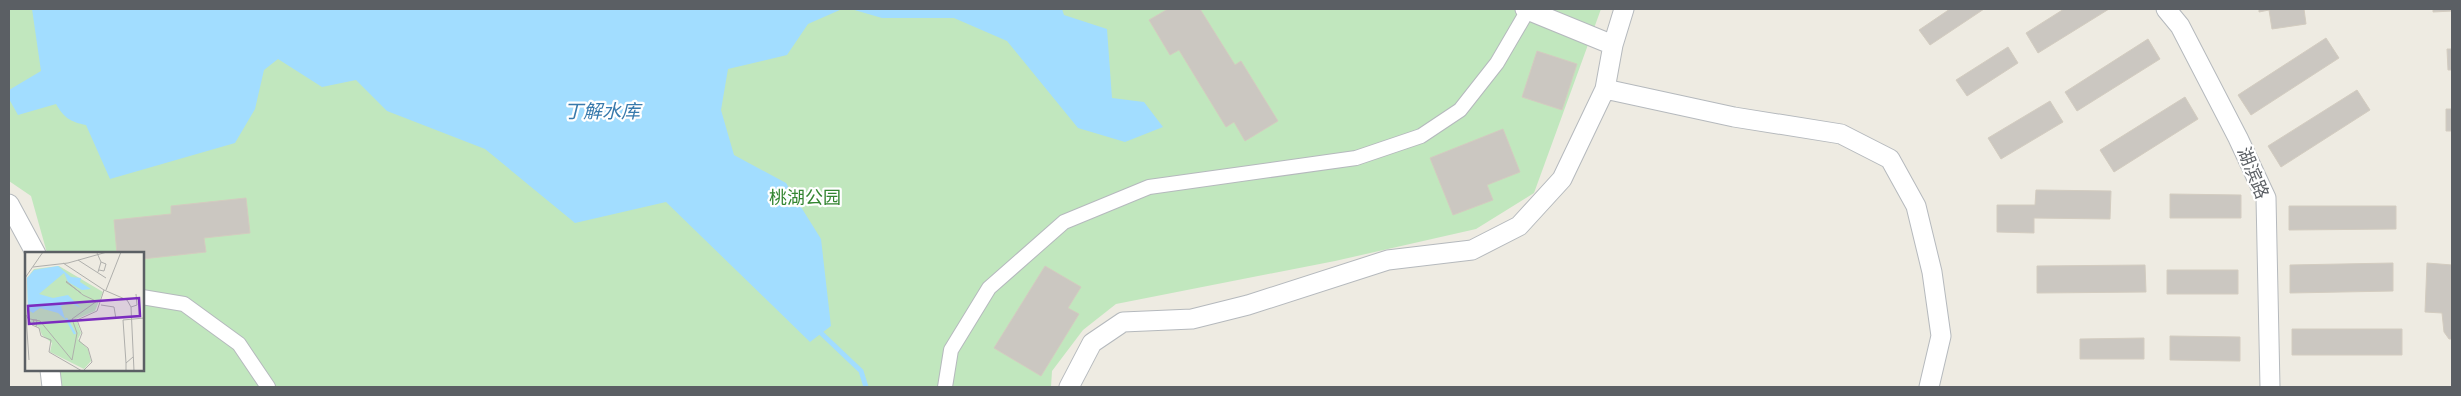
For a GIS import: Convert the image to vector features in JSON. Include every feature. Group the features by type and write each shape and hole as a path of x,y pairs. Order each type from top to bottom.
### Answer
{"street":[{"path":"945,387 951,350 989,288 1064,222 1149,187 1356,158 1421,136 1460,110 1497,63 1526,9 1614,45"},
{"path":"1069,387 1092,343 1123,322 1192,318 1248,305 1388,260 1472,250 1519,226 1562,179 1604,89 1624,9"},
{"name":"湖滨路","path":"2166,9 2180,26 2238,138 2266,198 2270,387"},
{"path":"1604,89 1734,117 1841,134 1890,159 1916,206 1932,272 1941,336 1929,387"},
{"path":"9,204 35,252"},
{"path":"144,297 184,304 192,309 239,344 268,387"},
{"path":"50,371 52,387"}],"green space":[{"name":"桃湖公园","path":"9,9 1601,9 1534,193 1476,229 1335,261 1116,304 1083,330 1052,371 1051,387 60,387 59,371 144,371 144,252 47,252 31,196 9,181"}],"water":[{"name":"丁解水库","path":"32,9 842,9 808,24 787,55 728,69 721,110 734,155 786,183 821,239 831,326 810,342 666,202 575,223 485,149 387,111 356,80 322,87 278,59 264,70 255,109 235,143 110,179 86,125 68,119 56,104 18,115 9,99 9,90 41,71"},
{"path":"851,9 1062,9 1064,15 1107,29 1112,98 1144,102 1163,127 1125,142 1078,128 1007,41 954,18 882,18"}],"building":[{"path":"1168,9 1200,9 1235,65 1241,61 1278,121 1245,141 1234,122 1226,127 1179,50 1170,55 1149,20"},
{"path":"1950,9 1984,9 1930,45 1919,30"},
{"path":"2064,9 2109,9 2038,53 2026,33"},
{"path":"2259,9 2304,9 2306,24 2272,29 2269,10 2259,12"},
{"path":"2433,9 2452,9 2452,11 2433,12"},
{"path":"2326,38 2339,58 2251,115 2238,95"},
{"path":"2148,39 2160,59 2077,111 2065,92"},
{"path":"2008,47 2018,63 1967,96 1956,80"},
{"path":"2447,49 2452,49 2452,70 2448,70"},
{"path":"1537,51 1577,64 1562,110 1522,97"},
{"path":"2357,90 2370,110 2281,167 2268,146"},
{"path":"2185,97 2198,119 2114,172 2100,150"},
{"path":"2050,101 2063,122 2001,159 1988,138"},
{"path":"2446,109 2452,109 2452,131 2446,131"},
{"path":"1503,129 1520,172 1487,185 1493,200 1453,215 1430,158"},
{"path":"2036,190 2111,191 2110,219 2034,218 2034,233 1997,232 1997,205 2035,205"},
{"path":"2170,194 2241,195 2241,218 2170,218"},
{"path":"246,198 250,233 204,238 206,252 144,259 144,252 117,252 114,220 171,214 171,206"},
{"path":"2289,206 2396,206 2396,229 2289,230"},
{"path":"2393,263 2393,291 2290,293 2290,265"},
{"path":"2427,263 2452,265 2452,339 2449,339 2444,332 2442,313 2425,312"},
{"path":"2145,265 2146,292 2037,293 2037,266"},
{"path":"1045,266 1081,287 1068,308 1079,314 1041,376 994,348"},
{"path":"2167,270 2238,270 2238,294 2167,294"},
{"path":"2292,329 2402,329 2402,355 2292,355"},
{"path":"2170,336 2240,337 2240,361 2170,360"},
{"path":"2144,338 2144,359 2080,359 2080,339"}],"waterway":[{"path":"821,333 861,371 866,387"}]}
